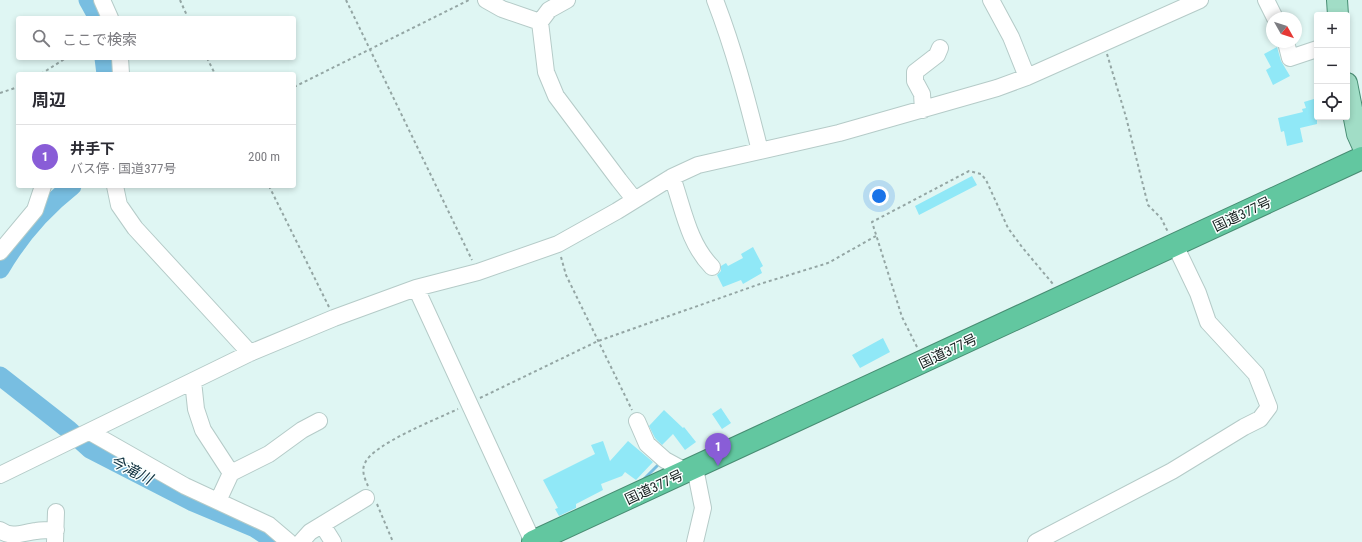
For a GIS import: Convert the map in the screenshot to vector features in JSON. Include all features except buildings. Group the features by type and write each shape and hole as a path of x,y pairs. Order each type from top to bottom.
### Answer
{"highway":[{"name":"国道377号","path":"533,542 1362,158"}],"main road":[{"path":"1337,0 1338,12"},
{"path":"1347,84 1357,134 1362,145"}],"street":[{"path":"102,0 109,16"},
{"path":"486,0 502,9 540,22"},
{"path":"567,0 549,10 540,22 546,72 556,96 634,199"},
{"path":"715,0 730,39 744,83 760,151"},
{"path":"991,0 1011,37 1027,77"},
{"path":"0,475 250,353 334,318 416,288 478,272 558,244 617,211 634,199 672,177 698,165 839,133 996,88 1027,77 1200,0"},
{"path":"1266,0 1272,12"},
{"path":"923,110 922,94 915,81 916,72 937,56 940,48"},
{"path":"1288,48 1290,58 1314,50"},
{"path":"120,60 121,72"},
{"path":"672,177 688,230 707,262 712,267"},
{"path":"0,252 34,210 42,188"},
{"path":"115,188 119,204 135,228 250,353"},
{"path":"1036,542 1172,471 1244,427 1260,419 1270,406 1256,374 1208,322 1198,293 1175,245"},
{"path":"416,288 533,542"},
{"path":"193,381 196,409 203,430 231,473"},
{"path":"637,420 647,444 665,460 691,470 703,508 695,542"},
{"path":"218,501 231,473 269,454 302,430 319,421"},
{"path":"81,436 269,525 289,542"},
{"path":"301,542 310,532 323,526 370,496"},
{"path":"0,530 5,534 22,535 36,530 55,536 56,512"},
{"path":"323,526 333,542"}],"path":[{"path":"180,0 187,16"},
{"path":"346,0 478,272"},
{"path":"296,86 469,0"},
{"path":"1104,42 1126,117 1148,204 1161,218 1175,245"},
{"path":"44,72 63,60"},
{"path":"208,60 214,72"},
{"path":"0,93 16,87"},
{"path":"922,363 914,338 902,317 872,222 969,171 975,171 981,174 986,180 1008,228 1054,285 1062,298"},
{"path":"271,188 334,318"},
{"path":"393,542 370,496 363,474 365,463 371,454 384,445 598,342 760,284 828,263 876,236"},
{"path":"558,244 566,275 637,420"}],"waterway":[{"name":"今滝川","path":"88,0 97,16"},
{"name":"今滝川","path":"104,60 106,72"},
{"name":"今滝川","path":"0,269 7,257 32,224 51,204 70,188"},
{"name":"今滝川","path":"0,376 69,430 90,449 193,502 255,528 276,542"},
{"path":"644,479 661,462"}],"place":[{"name":"井手下","path":"718,466"}]}
